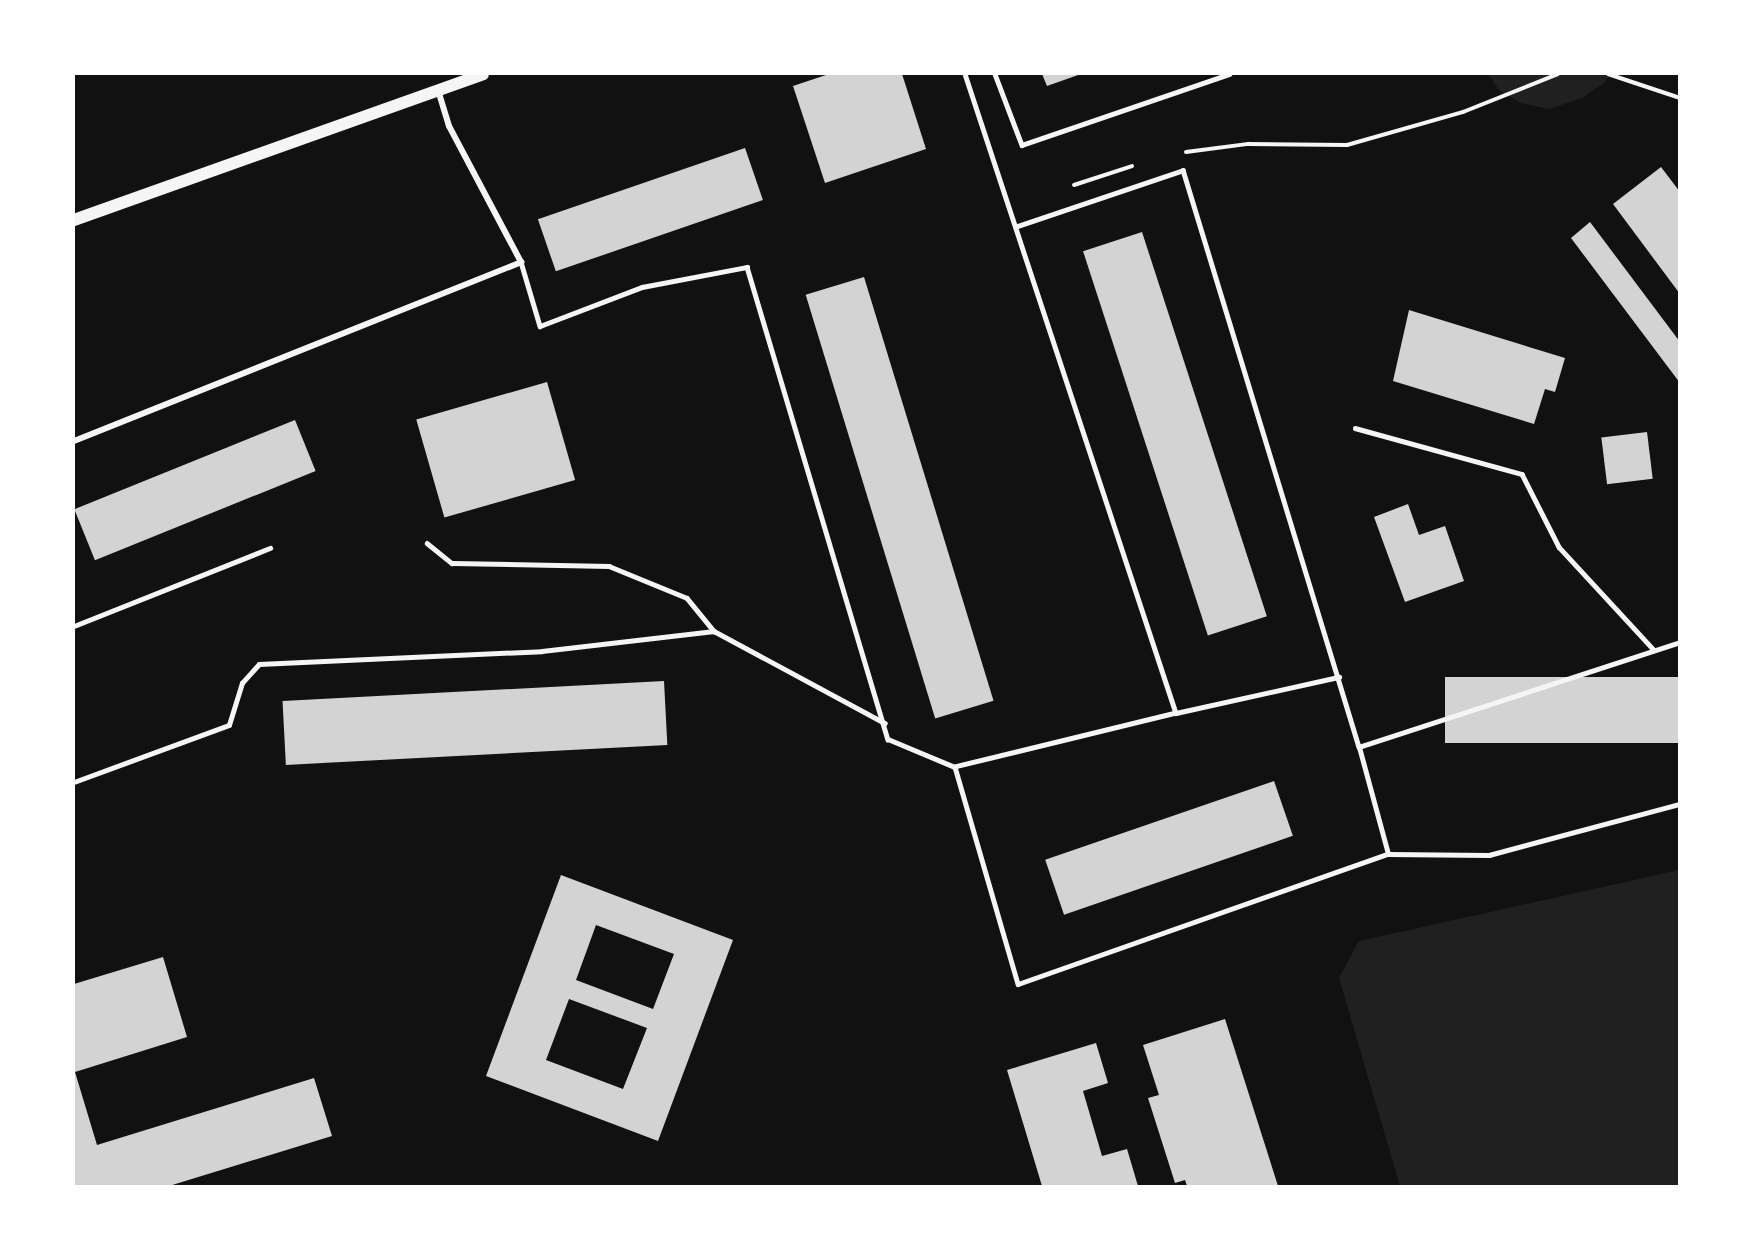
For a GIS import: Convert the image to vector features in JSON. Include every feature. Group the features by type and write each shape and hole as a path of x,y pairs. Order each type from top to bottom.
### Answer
{"main road":[{"path":"74,220 483,74"}],"street":[{"path":"74,441 521,262 449,126 437,90"}],"lane":[{"path":"965,74 1018,226 1176,713"},
{"path":"994,74 1022,145 1229,74"},
{"path":"1018,226 1183,170 1339,677 1388,854"},
{"path":"521,262 540,326 642,288 747,267 888,739 956,767 1176,713 1339,677"},
{"path":"1355,428 1522,474 1559,547 1654,650"},
{"path":"427,543 452,563 609,566 687,598 714,631 885,723"},
{"path":"74,626 270,548"},
{"path":"74,782 229,725 242,682 260,664 542,651 714,631"},
{"path":"1359,747 1680,642"},
{"path":"956,767 1018,984 1388,854 1489,855 1680,804"}],"path":[{"path":"1181,152 1248,144 1347,145 1463,112 1558,74"},
{"path":"1608,74 1680,98"},
{"path":"1066,188 1141,163"}],"shaded area":[{"path":"1488,74 1610,74 1605,82 1582,98 1549,109 1520,103 1499,90"},
{"path":"1679,870 1679,1186 1400,1186 1339,978 1359,941"}],"building":[{"path":"829,74 902,74 926,149 825,183 793,86"},
{"path":"1042,74 1081,74 1047,86"},
{"path":"745,148 763,200 556,271 538,219"},
{"path":"1661,167 1680,192 1680,294 1613,204"},
{"path":"1590,222 1680,342 1680,383 1571,238"},
{"path":"1142,232 1267,616 1208,635 1083,251"},
{"path":"864,277 994,701 935,718 806,295"},
{"path":"1409,310 1565,358 1555,392 1545,389 1534,424 1393,381"},
{"path":"547,382 575,480 444,518 416,419"},
{"path":"295,420 316,471 95,560 74,509"},
{"path":"1647,432 1653,479 1607,484 1601,438"},
{"path":"1408,504 1419,535 1445,526 1464,581 1405,602 1374,517"},
{"path":"1445,677 1680,677 1680,743 1445,743"},
{"path":"664,681 667,745 286,765 283,701"},
{"path":"1274,781 1293,836 1064,915 1045,860"},
{"path":"561,875 733,940 658,1141 486,1076","holes":["596,925 674,954 653,1009 576,980","569,999 647,1028 623,1089 546,1060"]},
{"path":"163,957 187,1037 75,1072 97,1145 314,1078 332,1136 169,1186 74,1186 74,984"},
{"path":"1225,1019 1278,1186 1187,1186 1185,1180 1175,1183 1148,1098 1159,1095 1143,1045"},
{"path":"1096,1043 1108,1083 1083,1091 1102,1156 1127,1149 1138,1186 1042,1186 1007,1070"}]}
